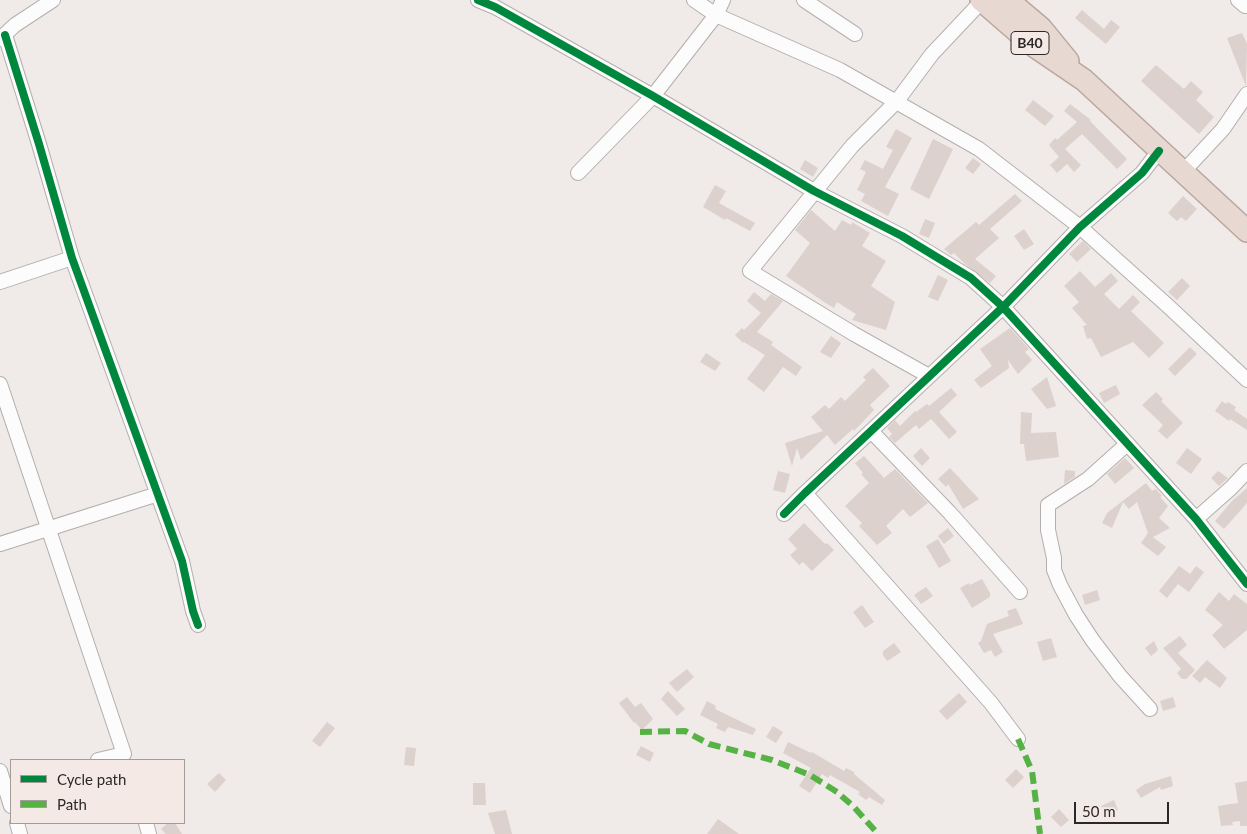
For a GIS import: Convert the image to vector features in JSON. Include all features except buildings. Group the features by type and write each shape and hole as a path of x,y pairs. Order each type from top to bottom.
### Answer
{"highway":[{"name":"B40","path":"1008,0 1040,28 1084,80 1247,231"},
{"name":"B40","path":"982,1 1034,46 1084,80"}],"street":[{"path":"53,0 15,25 2,37 39,144 72,258 182,560 193,611 198,625"},
{"path":"478,0 497,3 814,191 902,236 971,278 1003,307 1196,519 1247,584"},
{"path":"694,0 716,15 840,70 979,149 1080,227 1247,380"},
{"path":"578,173 653,96 716,15 722,0"},
{"path":"804,0 855,34"},
{"path":"929,376 854,334 750,271 852,146 897,101 932,54 982,1"},
{"path":"1183,172 1223,129 1247,94"},
{"path":"784,514 805,492 1003,307 1080,227 1142,173 1159,151"},
{"path":"0,282 72,258"},
{"path":"0,384 125,757 107,759"},
{"path":"871,430 950,513 1020,592"},
{"path":"1127,444 1088,479 1048,505 1048,530 1054,558 1054,570 1076,615 1120,676 1150,709"},
{"path":"1196,519 1247,471"},
{"path":"805,492 991,703 1018,739"},
{"path":"0,544 158,494"},
{"path":"0,771 10,803"}],"marked path":[{"path":"640,732 685,731 709,744 772,760 810,775 837,792 854,807 878,834"},
{"path":"1018,739 1032,771 1040,834"}],"cycle path":[{"path":"478,0 495,7 653,96 814,191 902,236 971,278 1003,307 1196,519 1247,584"},
{"path":"5,35 72,258 182,561 198,625"},
{"path":"784,514 1003,307 1080,227 1142,173 1159,151"}]}
